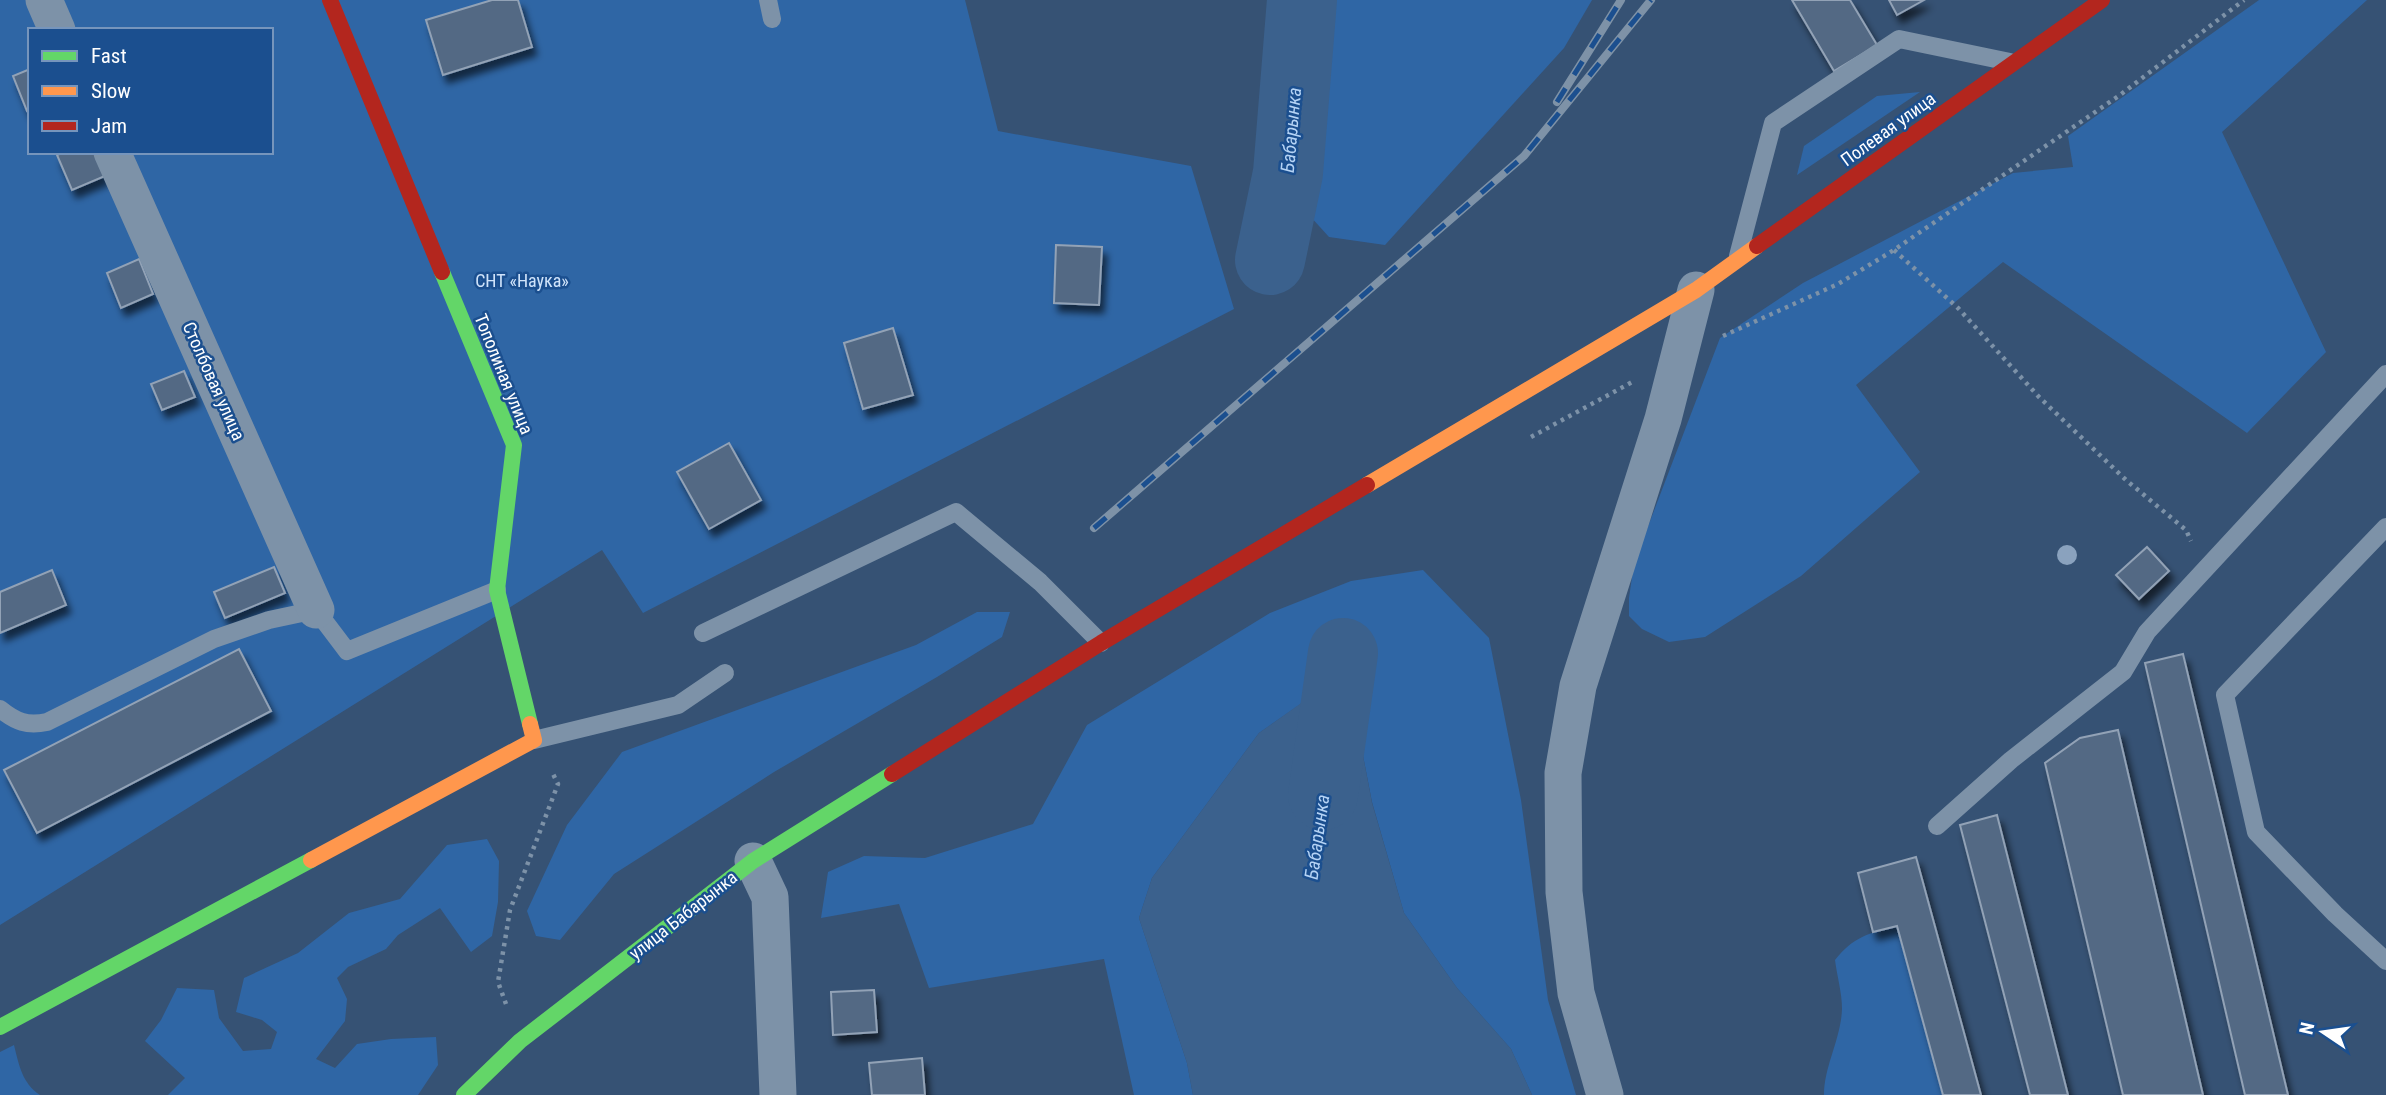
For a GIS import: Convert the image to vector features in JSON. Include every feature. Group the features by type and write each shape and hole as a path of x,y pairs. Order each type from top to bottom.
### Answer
{"street":[{"path":"44,0 56,28"},
{"name":"Тополиная улица","path":"330,0 514,445 497,590 534,740"},
{"name":"Полевая улица","path":"753,861 1101,643 1696,290 2102,0"},
{"name":"Столбовая улица","path":"113,154 316,610"},
{"path":"1605,1095 1576,993 1564,892 1563,774 1578,686 1663,419 1696,290"},
{"path":"0,1027 534,740"},
{"name":"улица Бабарынка","path":"464,1095 520,1041 753,861 770,897 778,1095"}],"lane":[{"path":"768,0 772,19"},
{"path":"1736,261 1773,122 1899,39 2013,63"},
{"path":"1937,826 2011,760 2123,672 2147,632 2386,374"},
{"path":"703,633 956,512 1040,582 1101,643"},
{"path":"2386,527 2225,695 2256,832 2335,914 2386,961"},
{"path":"0,709 22,723 47,722 214,639 269,620 316,610 347,650 497,590"},
{"path":"534,740 678,705 725,673"}],"path":[{"path":"1522,442 1678,356 1838,284 1894,250 2120,95 2244,0"},
{"path":"1894,250 1958,308 2039,397 2126,480 2186,530 2205,570"},
{"path":"520,1041 498,982 510,910 558,784 534,740"}],"green space":[{"name":"СНТ «Наука»","path":"0,0 965,0 998,131 1191,166 1234,309 643,613 602,550 0,925"},
{"path":"1321,0 1592,0 1564,48 1385,245 1329,237 1300,205 1316,7"},
{"path":"2259,0 2367,0 2222,132 2326,352 2247,433 2003,262 1856,385 1920,472 1801,576 1705,637 1669,642 1642,629 1629,616 1634,563 1720,338 1803,283 2013,173 2073,167 2068,136"},
{"path":"1920,92 1797,175 1804,146 1877,96"},
{"path":"1423,570 1489,638 1521,800 1548,1000 1576,1095 1532,1095 1511,1049 1457,988 1404,913 1372,802 1353,704 1315,694 1259,733 1152,878 1139,918 1187,1063 1193,1095 1134,1095 1104,959 929,988 899,904 821,918 828,872 864,856 925,858 1033,824 1087,725 1270,613 1351,581"},
{"path":"977,612 1010,612 1002,637 774,772 614,874 560,940 536,936 527,911 567,825 622,752 916,645"},
{"path":"487,839 499,861 498,902 492,936 471,952 440,908 398,935 386,949 348,967 337,978 347,999 345,1021 316,1059 335,1068 357,1044 436,1037 438,1065 418,1095 168,1095 185,1078 145,1041 161,1020 177,988 214,990 219,1018 243,1051 271,1049 277,1032 262,1020 236,1012 244,978 298,953 349,913 400,899 447,845"},
{"path":"1897,926 1943,1095 1824,1095 1842,1009 1835,960 1848,946 1862,937"},
{"path":"14,1045 25,1079 40,1095 0,1095 0,1052"}],"water":[{"path":"1314,694 1353,703 1372,803 1404,913 1457,988 1511,1049 1532,1095 1193,1095 1187,1063 1139,918 1152,878 1259,733"}],"building":[{"path":"492,0 518,0 532,47 443,75 426,20"},
{"path":"1792,0 1850,0 1877,45 1834,71"},
{"path":"1889,0 1924,0 1897,15"},
{"path":"28,70 28,111 27,111 13,76"},
{"path":"95,154 105,176 72,190 57,155"},
{"path":"1056,245 1102,247 1099,305 1054,303"},
{"path":"139,259 153,294 121,308 107,273"},
{"path":"893,328 913,395 863,409 844,343"},
{"path":"184,371 195,397 162,410 151,384"},
{"path":"729,443 761,500 709,529 677,472"},
{"path":"2147,547 2169,571 2139,599 2116,575"},
{"path":"274,567 285,593 225,618 214,592"},
{"path":"52,570 66,605 0,633 0,592"},
{"path":"239,649 271,711 37,833 4,770"},
{"path":"2183,654 2288,1095 2245,1095 2145,663"},
{"path":"2118,730 2203,1095 2123,1095 2045,763 2080,738"},
{"path":"1997,815 2068,1095 2030,1095 1960,825"},
{"path":"1916,857 1981,1095 1943,1095 1897,926 1873,932 1858,873"},
{"path":"874,990 877,1032 833,1035 831,992"},
{"path":"922,1058 925,1095 872,1095 869,1063"}],"waterway":[{"name":"Бабарынка","path":"1270,260 1288,173 1302,0"},
{"name":"Бабарынка","path":"1323,795 1343,653"}],"railway":[{"path":"1557,102 1621,0"},
{"path":"1094,528 1524,156 1651,0"}],"traffic: fast":[{"path":"442,272 514,445 497,590 530,724"},
{"path":"464,1095 520,1041 753,861 892,774"},
{"path":"0,1027 311,860"}],"traffic: slow":[{"path":"1367,485 1696,290 1757,246"},
{"path":"311,860 534,740 530,724"}],"traffic: jam":[{"path":"330,0 442,272"},
{"path":"1757,246 2102,0"},
{"path":"892,774 1101,643 1367,485"}]}
